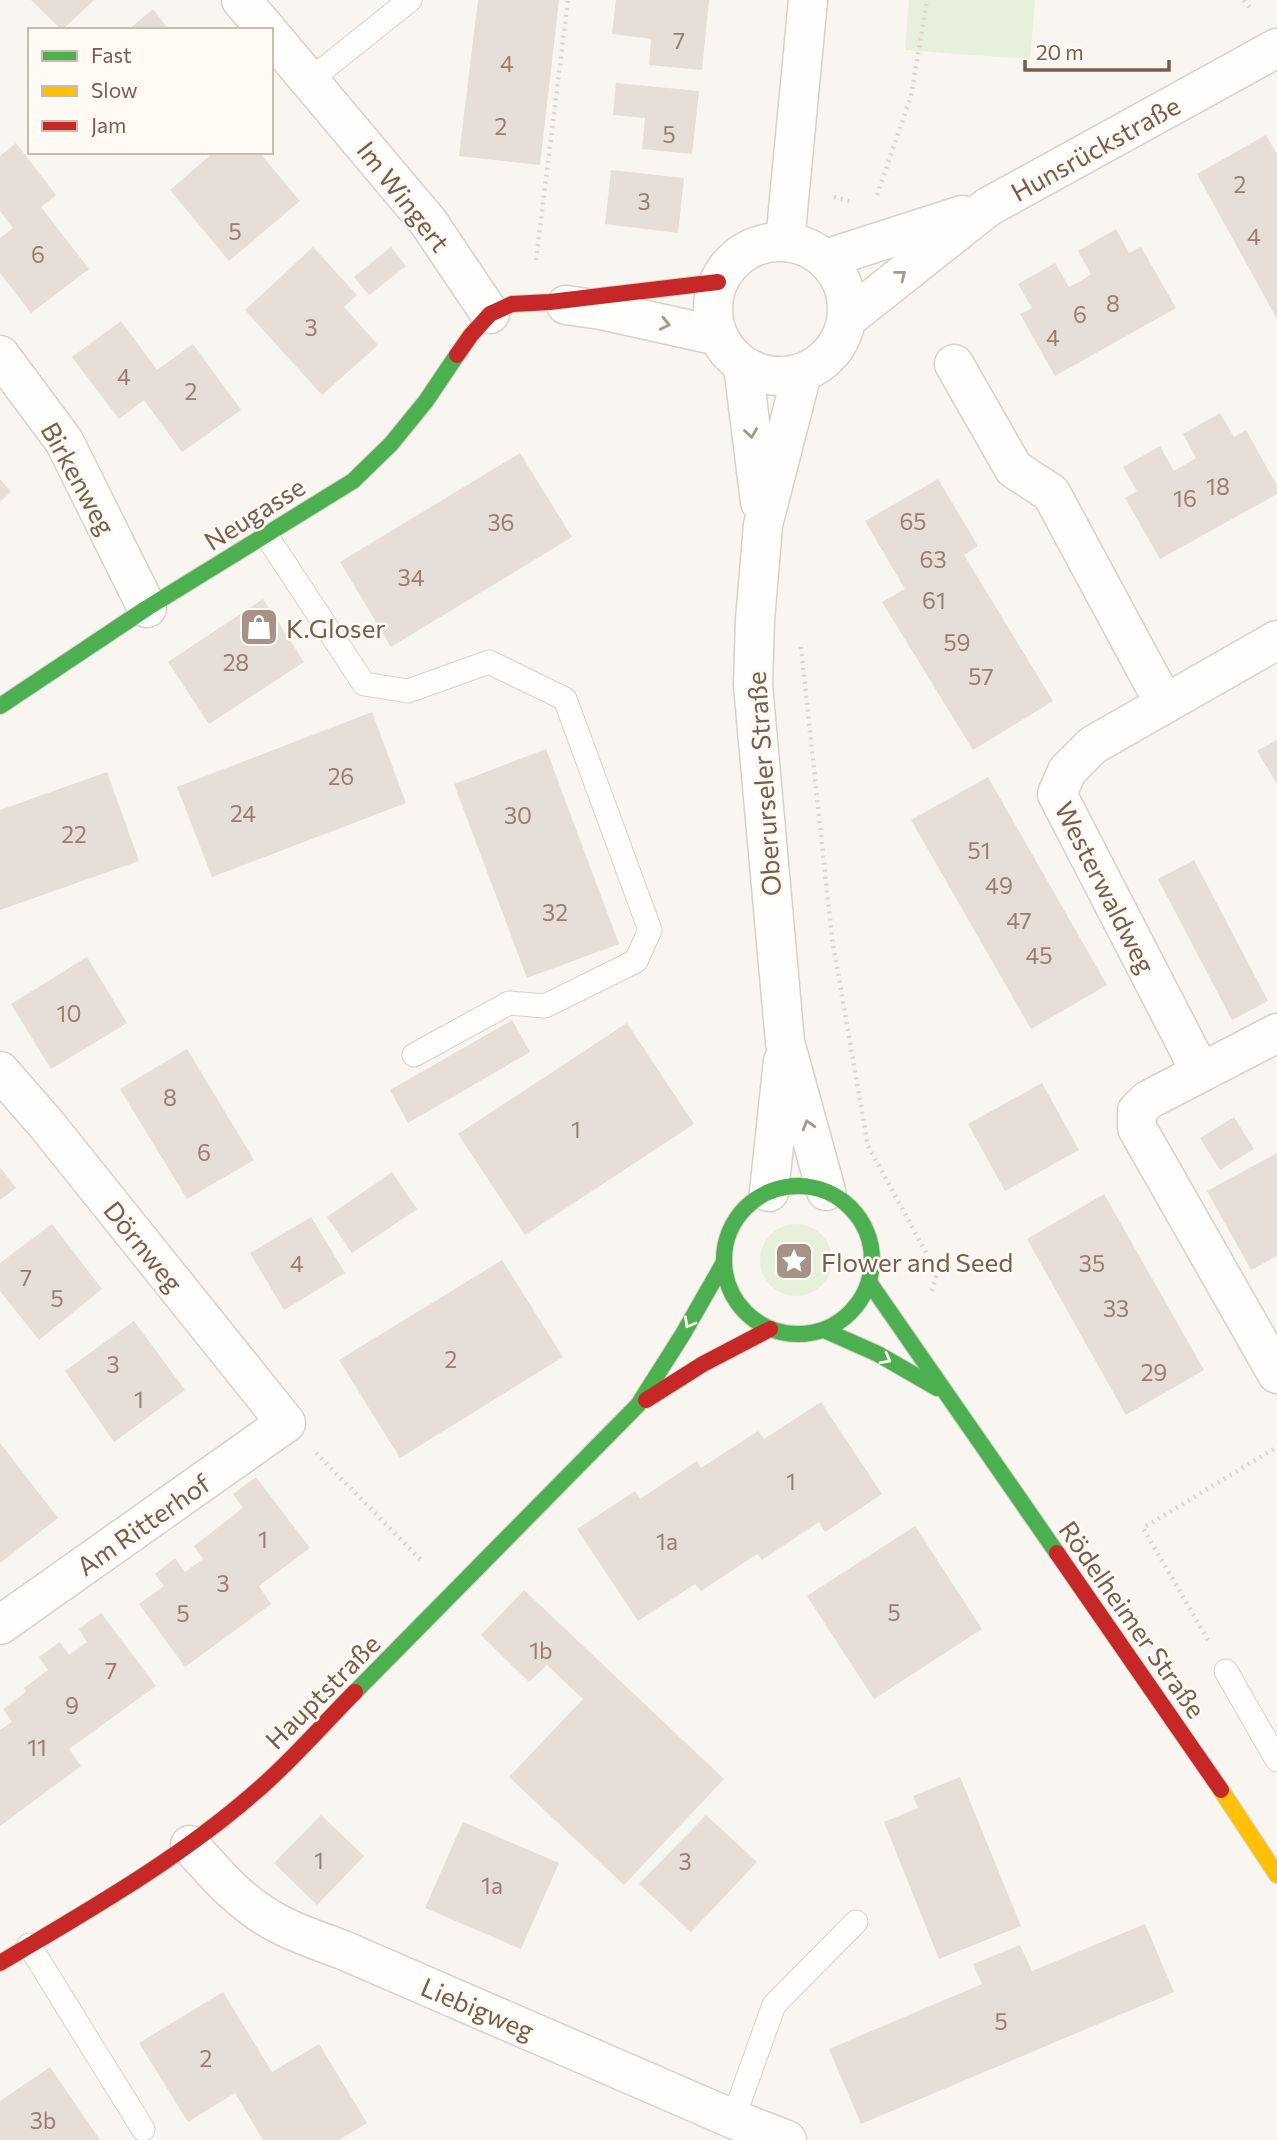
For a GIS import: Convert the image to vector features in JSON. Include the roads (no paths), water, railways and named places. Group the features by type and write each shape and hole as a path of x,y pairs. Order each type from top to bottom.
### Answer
{"street":[{"path":"241,0 265,28"},
{"path":"785,242 808,0"},
{"name":"Im Wingert","path":"273,37 429,223 491,314"},
{"name":"Hunsrückstraße","path":"848,318 988,207 1277,48"},
{"name":"Hunsrückstraße","path":"825,259 988,207"},
{"path":"785,242 806,247 825,259 839,275 847,296 848,318 841,340 826,359 802,373 782,376 762,374 743,366 733,358 718,336 713,318 713,300 718,282 729,265 745,251 765,243 785,242"},
{"path":"491,314 512,304 718,282"},
{"path":"539,303 601,310 718,336"},
{"name":"Neugasse","path":"0,706 148,608 353,481 391,444 426,401 471,335 491,314"},
{"name":"Birkenweg","path":"0,355 64,441 148,608"},
{"path":"954,364 1014,469 1051,493 1164,703"},
{"name":"Oberurseler Straße","path":"743,366 763,525"},
{"name":"Oberurseler Straße","path":"802,373 763,525 752,685 785,1042 826,1191"},
{"name":"Westerwaldweg","path":"1200,1071 1057,794 1067,771 1093,745 1277,640"},
{"path":"1277,1032 1148,1100 1137,1111 1137,1128 1277,1374"},
{"name":"Oberurseler Straße","path":"769,1192 785,1042"},
{"name":"Dörnweg","path":"0,1071 47,1125 286,1423"},
{"path":"807,1186 826,1191 845,1202 860,1219 869,1239 872,1260 869,1282 859,1302 844,1319 824,1330 806,1335 770,1329 752,1319 737,1304 727,1284 723,1264 726,1242 735,1221 749,1204 769,1192 807,1186"},
{"name":"Hauptstraße","path":"0,1963 122,1890 190,1845 256,1793 638,1405 723,1264"},
{"name":"Rödelheimer Straße","path":"869,1282 1233,1807 1277,1875"},
{"name":"Hauptstraße","path":"638,1405 703,1364 770,1329"},
{"name":"Rödelheimer Straße","path":"824,1330 878,1354 946,1392"},
{"name":"Am Ritterhof","path":"0,1625 286,1423"},
{"name":"Liebigweg","path":"190,1845 247,1904 280,1925 787,2140"}],"lane":[{"path":"310,80 410,0"},
{"path":"266,535 364,684 408,691 489,662 565,699 650,930 636,961 545,1006 509,1003 414,1055"},
{"path":"1226,1671 1277,1760"},
{"path":"733,2119 774,2005 856,1922"},
{"path":"29,1945 143,2129"}],"place":[{"name":"K.Gloser","path":"259,627"},
{"name":"Flower and Seed","path":"794,1261"}]}
